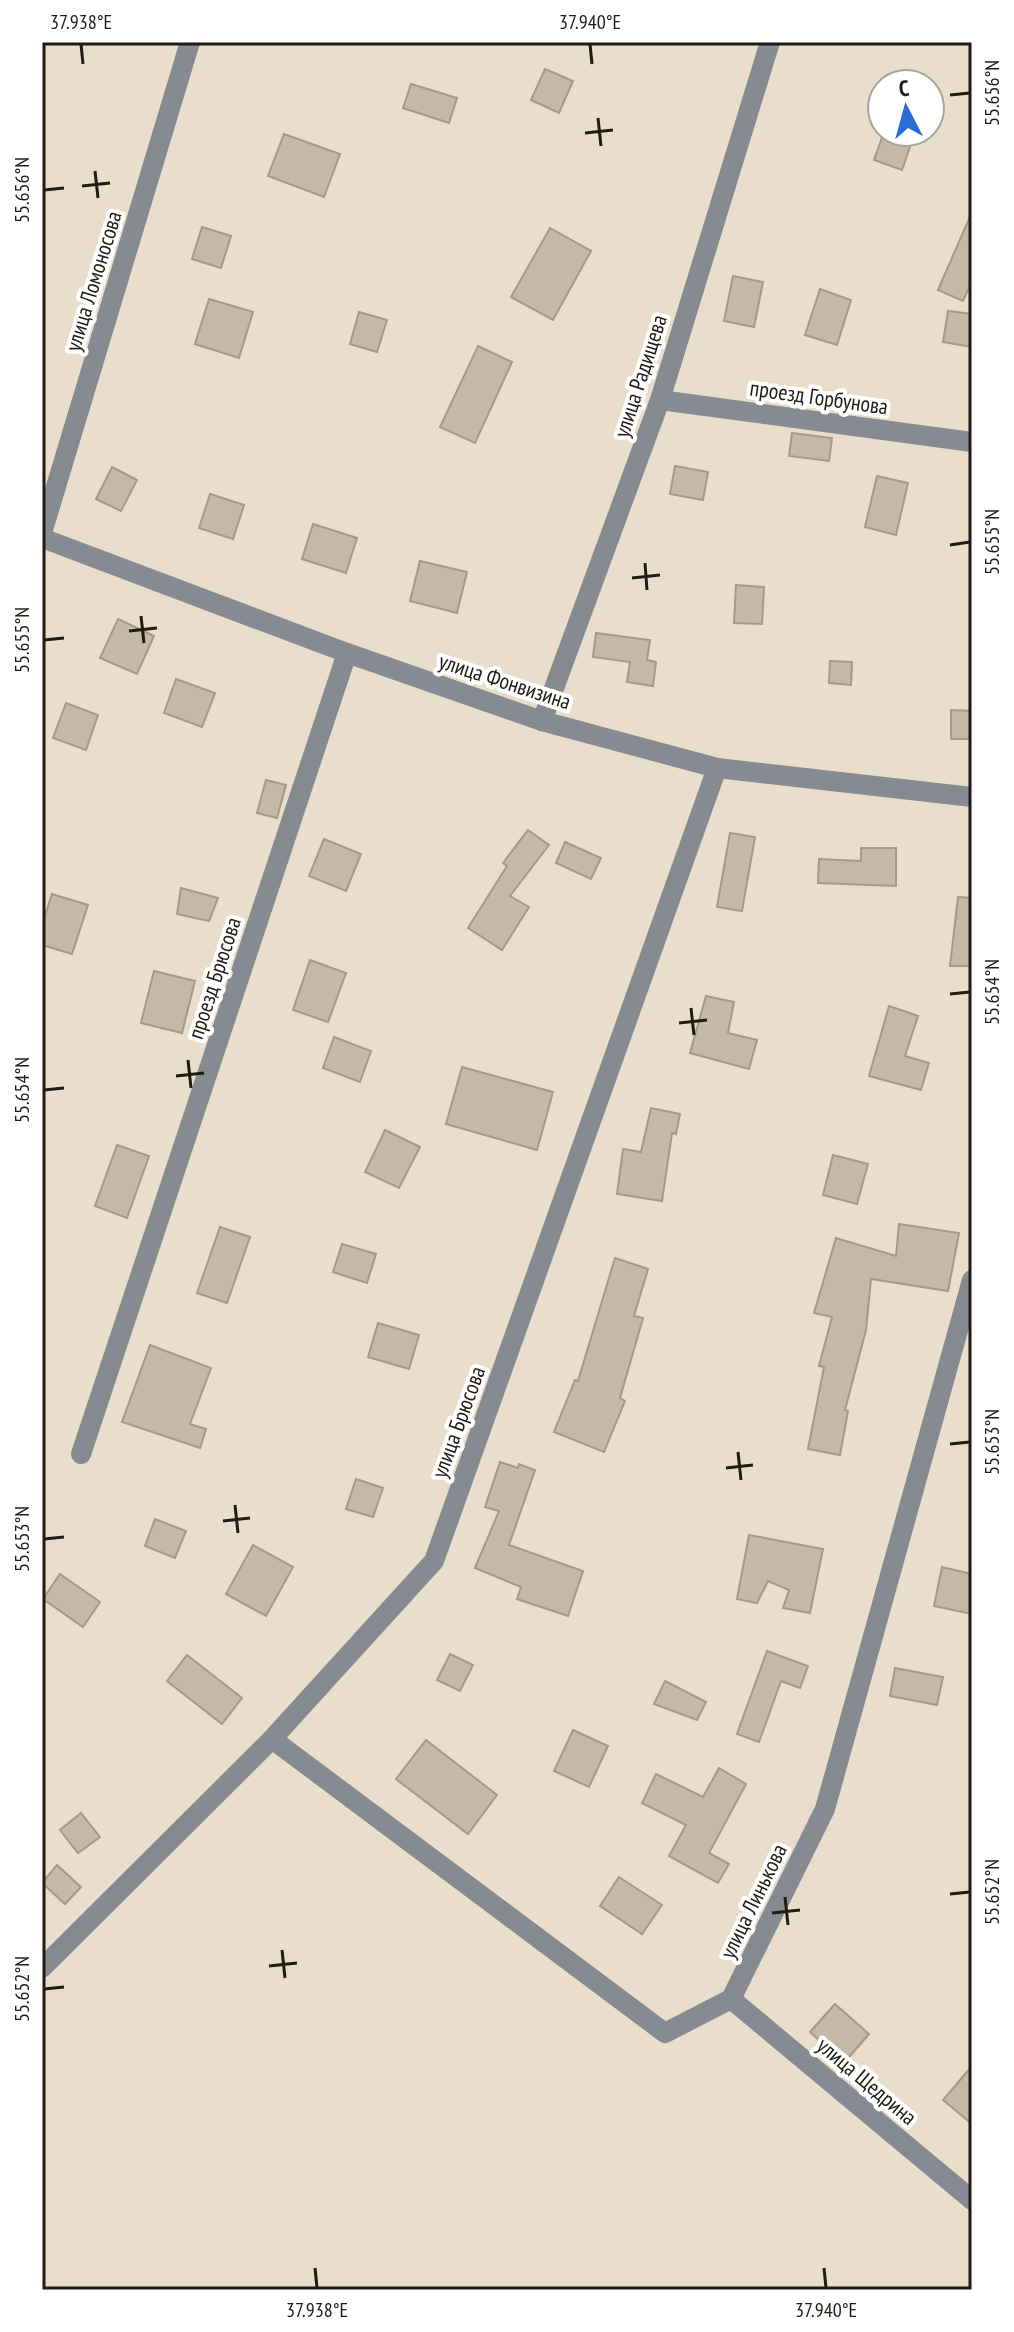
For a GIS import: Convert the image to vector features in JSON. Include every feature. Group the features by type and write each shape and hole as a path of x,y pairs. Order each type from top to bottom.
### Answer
{"street":[{"name":"улица Ломоносова","path":"42,536 190,42"},
{"name":"улица Радищева","path":"542,721 660,400 770,42"},
{"name":"проезд Горбунова","path":"660,400 972,442"},
{"name":"улица Фонвизина","path":"42,536 347,653 542,721 717,768 972,797"},
{"name":"проезд Брюсова","path":"81,1454 347,653"},
{"name":"улица Брюсова","path":"42,1968 272,1739 434,1561 717,768"},
{"name":"улица Линькова","path":"731,1999 825,1809 972,1280"},
{"path":"272,1739 665,2033 731,1999"},
{"name":"улица Щедрина","path":"731,1999 972,2200"}],"building":[{"path":"545,69 573,81 559,113 531,100"},
{"path":"411,84 457,98 449,123 403,108"},
{"path":"284,134 340,154 324,197 268,176"},
{"path":"878,148 910,148 902,170 874,160"},
{"path":"972,212 972,281 963,301 938,290"},
{"path":"202,227 231,236 221,268 192,259"},
{"path":"550,228 591,251 553,320 511,297"},
{"path":"733,276 763,282 754,327 724,321"},
{"path":"820,289 851,300 837,345 805,335"},
{"path":"209,299 253,312 239,358 195,344"},
{"path":"948,311 972,314 972,347 943,342"},
{"path":"359,312 387,320 377,352 350,344"},
{"path":"478,346 512,362 475,443 440,427"},
{"path":"792,433 832,438 829,461 789,456"},
{"path":"675,466 708,472 703,500 670,494"},
{"path":"112,467 137,480 121,511 96,499"},
{"path":"877,476 908,483 896,535 865,527"},
{"path":"210,494 244,505 233,539 199,528"},
{"path":"313,524 357,538 346,573 302,559"},
{"path":"420,561 467,572 457,613 410,601"},
{"path":"736,585 764,587 762,624 734,623"},
{"path":"118,619 154,636 137,674 100,658"},
{"path":"596,633 650,640 647,660 656,662 653,686 627,682 630,662 593,657"},
{"path":"830,661 852,662 851,685 829,683"},
{"path":"176,679 215,693 202,727 164,713"},
{"path":"66,703 98,715 86,750 53,738"},
{"path":"951,710 972,711 972,739 951,739"},
{"path":"266,780 286,785 277,818 257,813"},
{"path":"528,830 549,845 510,896 529,907 502,950 468,928 507,866 503,863"},
{"path":"730,833 755,837 742,911 717,907"},
{"path":"324,839 361,854 346,891 309,876"},
{"path":"565,842 601,858 591,879 556,863"},
{"path":"861,848 896,848 896,886 818,883 819,859 861,861"},
{"path":"181,888 218,898 209,921 177,914"},
{"path":"52,894 88,905 72,954 42,945 42,925"},
{"path":"958,897 972,898 970,966 950,966"},
{"path":"310,960 346,973 328,1022 293,1010"},
{"path":"154,971 195,981 182,1033 141,1023"},
{"path":"706,996 734,1002 728,1033 757,1040 749,1069 690,1053"},
{"path":"889,1006 918,1016 905,1056 929,1063 921,1090 869,1076"},
{"path":"334,1037 371,1051 360,1082 323,1068"},
{"path":"462,1067 553,1092 537,1150 446,1124"},
{"path":"651,1108 680,1114 676,1134 672,1133 662,1201 617,1194 623,1149 641,1152"},
{"path":"385,1130 420,1147 399,1188 365,1172"},
{"path":"117,1145 149,1156 127,1218 95,1206"},
{"path":"833,1155 868,1164 857,1204 823,1195"},
{"path":"899,1224 959,1233 948,1291 871,1279 866,1330 845,1410 848,1411 840,1455 808,1449 824,1367 819,1366 832,1317 814,1313 836,1238 896,1256"},
{"path":"220,1227 250,1237 227,1303 197,1293"},
{"path":"342,1244 376,1254 367,1283 333,1272"},
{"path":"615,1258 648,1269 634,1316 643,1318 620,1398 625,1401 604,1452 554,1432 575,1380 578,1381"},
{"path":"378,1323 419,1335 409,1369 368,1357"},
{"path":"150,1345 211,1368 190,1424 206,1429 200,1448 122,1422"},
{"path":"500,1462 535,1470 509,1545 583,1571 568,1616 517,1599 521,1587 475,1568 499,1511 485,1507"},
{"path":"356,1479 383,1488 373,1517 346,1509"},
{"path":"155,1519 186,1531 175,1558 145,1546"},
{"path":"749,1535 823,1549 810,1613 783,1608 789,1590 768,1581 757,1603 737,1599"},
{"path":"253,1545 293,1567 266,1616 226,1594"},
{"path":"942,1567 972,1574 972,1614 934,1606"},
{"path":"60,1574 100,1602 83,1627 43,1599"},
{"path":"767,1651 808,1666 800,1688 781,1681 759,1742 737,1734"},
{"path":"450,1654 473,1665 460,1691 437,1680"},
{"path":"187,1655 242,1698 222,1724 167,1681"},
{"path":"895,1668 943,1677 937,1705 890,1696"},
{"path":"665,1681 706,1702 697,1720 654,1704"},
{"path":"573,1730 608,1746 589,1787 554,1771"},
{"path":"426,1740 497,1795 468,1834 396,1779"},
{"path":"719,1768 746,1784 709,1853 729,1864 718,1883 669,1856 686,1825 642,1803 656,1774 703,1797"},
{"path":"81,1813 100,1837 78,1853 60,1830"},
{"path":"57,1865 81,1887 65,1904 42,1883"},
{"path":"619,1877 662,1905 642,1934 600,1906"},
{"path":"835,2004 869,2034 844,2063 810,2032"},
{"path":"972,2066 972,2124 943,2100"}]}
